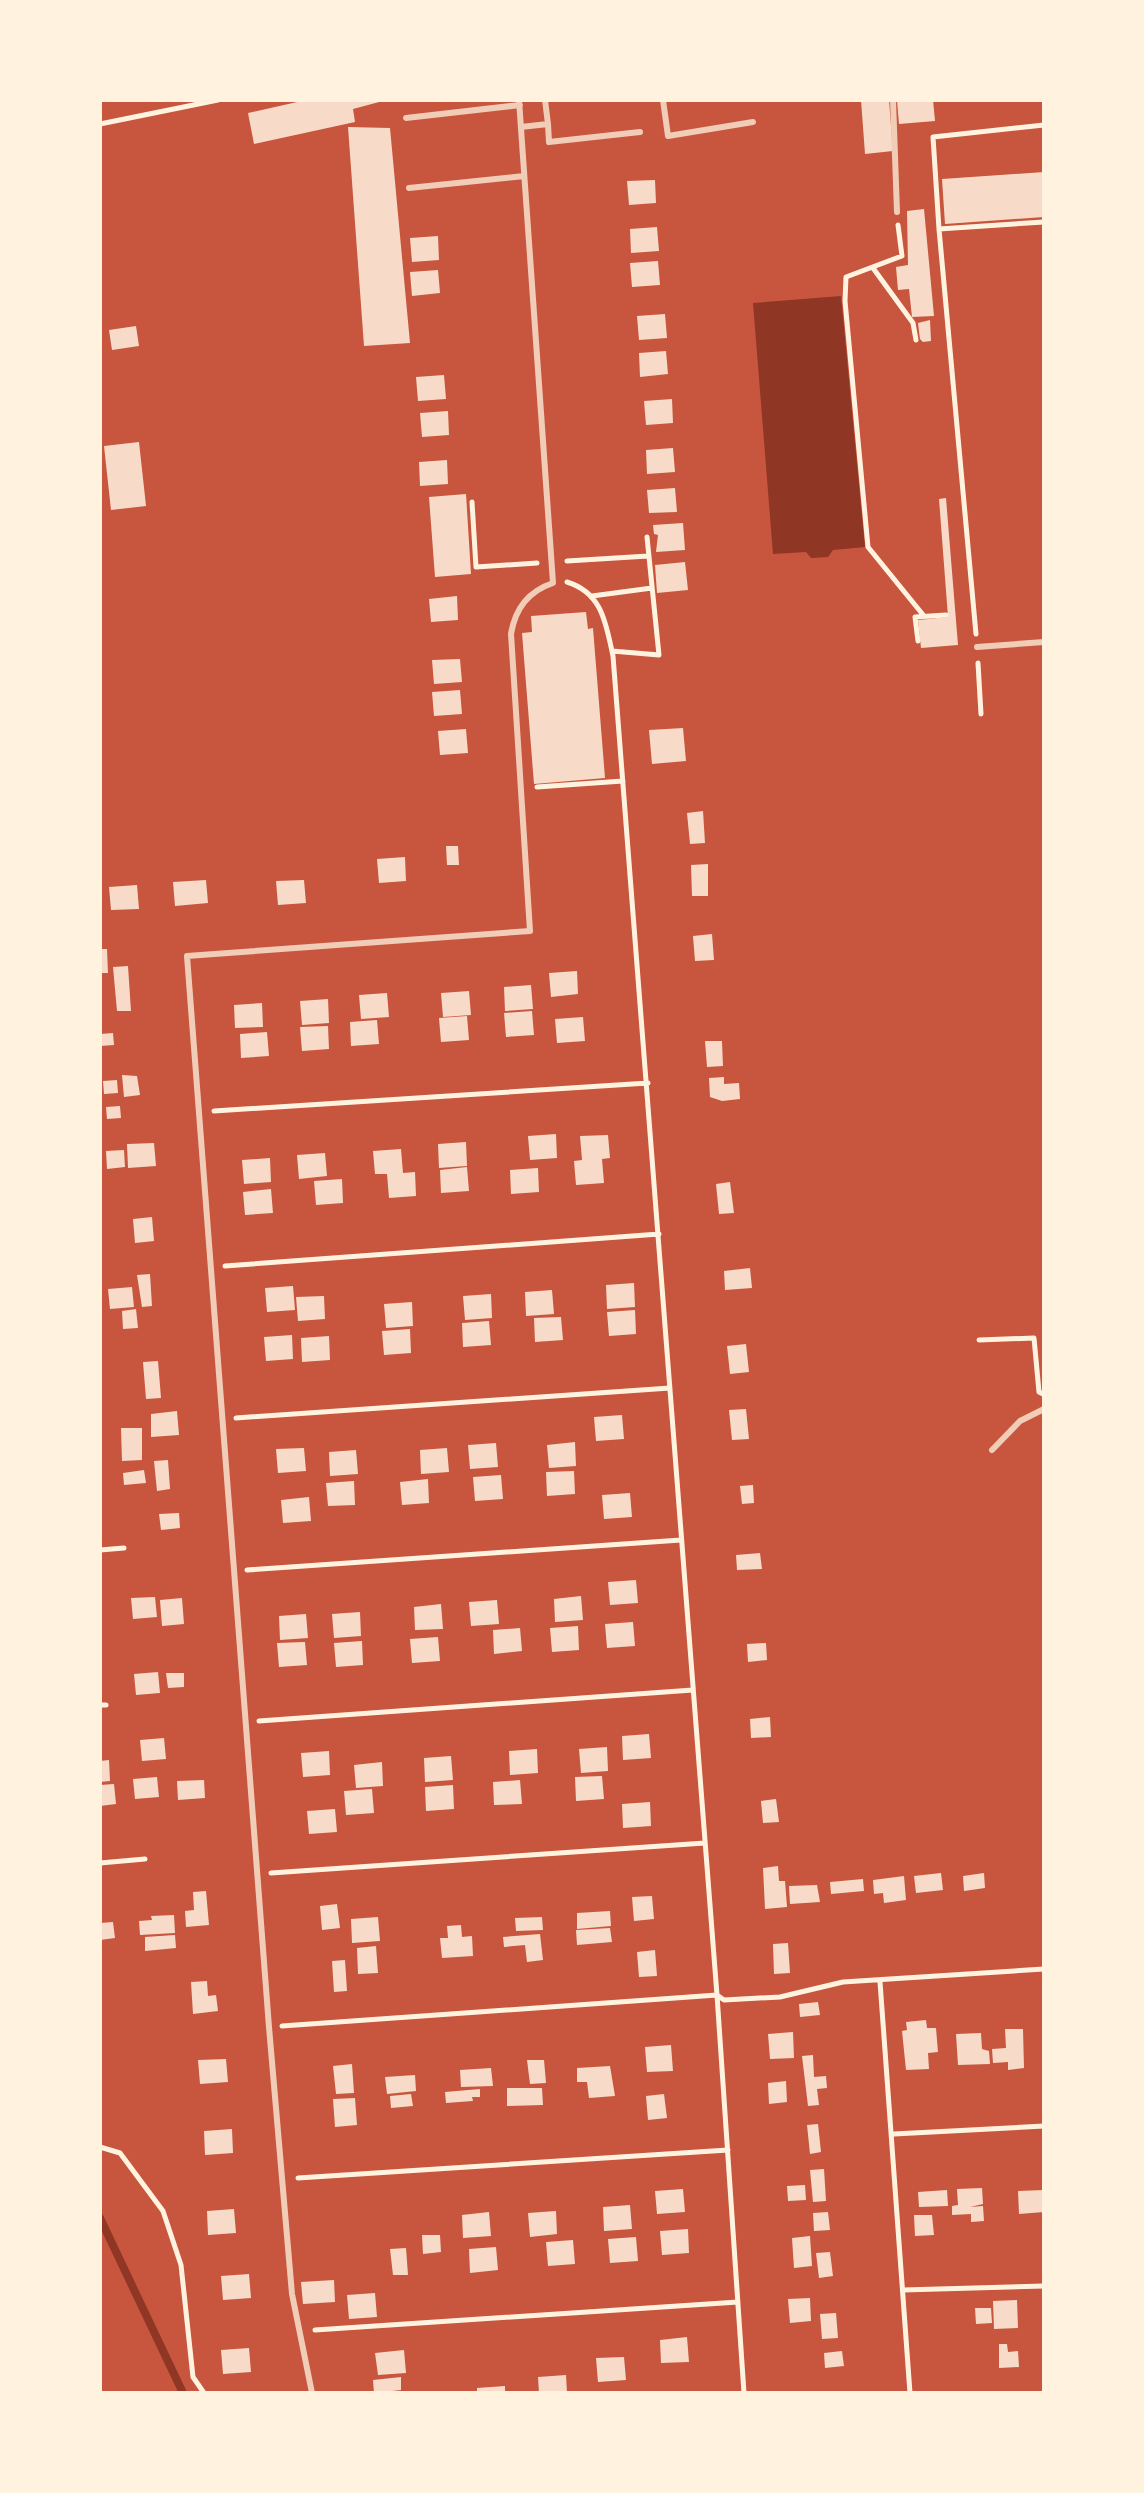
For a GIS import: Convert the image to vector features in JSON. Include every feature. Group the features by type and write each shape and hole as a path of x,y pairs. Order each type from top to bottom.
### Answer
{"lane":[{"path":"545,100 549,142 640,132"},
{"path":"663,100 668,136 753,122"},
{"path":"893,100 897,212"},
{"path":"312,2393 302,2331 292,2294 244,1722 187,956 530,931 513,624 528,598 553,583 519,103 406,118"},
{"path":"521,127 548,124"},
{"path":"409,188 524,176"},
{"path":"977,647 1044,642"},
{"path":"992,1450 1020,1421 1044,1409"}],"path":[{"path":"100,124 218,100"},
{"path":"981,714 933,137 1044,125"},
{"path":"897,212 902,256 846,277 845,301 868,547 924,616"},
{"path":"939,229 1044,222"},
{"path":"873,268 913,323 916,340"},
{"path":"612,651 659,655 647,537"},
{"path":"553,583 573,584 592,596 604,617 612,651 648,1083 744,2393"},
{"path":"592,596 652,588"},
{"path":"918,641 915,617 946,615"},
{"path":"520,788 623,781"},
{"path":"201,1112 648,1083"},
{"path":"211,1267 659,1234"},
{"path":"979,1340 1034,1338 1039,1392 1044,1394"},
{"path":"223,1419 670,1388"},
{"path":"234,1570 681,1540"},
{"path":"100,1550 124,1548"},
{"path":"244,1722 693,1690"},
{"path":"256,1874 705,1843"},
{"path":"100,1863 145,1859"},
{"path":"269,2027 717,1995 724,2000 780,1997 827,1984 1044,1969"},
{"path":"880,1982 894,2134 910,2393"},
{"path":"894,2134 1044,2126"},
{"path":"100,2147 120,2153 163,2211 181,2265 193,2377 204,2393"},
{"path":"283,2179 728,2150"},
{"path":"903,2290 1044,2286"},
{"path":"302,2331 738,2302"}],"shaded area":[{"path":"841,296 865,547 833,550 828,557 811,558 806,552 773,554 753,303"}],"building":[{"path":"306,100 383,101 353,109 355,122 254,144 248,113"},
{"path":"861,100 889,100 893,151 865,154"},
{"path":"897,100 933,100 935,121 899,124"},
{"path":"348,127 390,128 410,343 364,346"},
{"path":"1044,172 1044,217 945,224 942,179"},
{"path":"655,180 656,203 629,205 627,181"},
{"path":"924,209 934,316 912,317 909,289 898,290 896,267 908,265 907,211"},
{"path":"657,227 659,251 631,253 630,229"},
{"path":"438,236 439,260 412,262 410,238"},
{"path":"658,261 660,285 632,287 630,263"},
{"path":"438,270 440,293 412,296 410,272"},
{"path":"665,314 667,338 639,340 637,316"},
{"path":"930,320 931,341 923,342 918,323"},
{"path":"136,326 139,346 112,350 109,330"},
{"path":"666,351 668,374 640,377 639,353"},
{"path":"444,375 446,399 418,401 416,377"},
{"path":"672,399 673,423 646,425 644,401"},
{"path":"448,411 449,435 422,437 420,413"},
{"path":"139,442 146,506 111,510 104,446"},
{"path":"673,448 675,472 647,474 646,450"},
{"path":"447,460 448,484 420,486 419,462"},
{"path":"675,488 677,512 649,513 647,490"},
{"path":"466,494 471,574 435,577 429,497"},
{"path":"946,498 958,645 921,648 918,620 948,617 939,499"},
{"path":"683,523 685,550 656,552 658,535 654,534 653,525"},
{"path":"685,562 688,590 657,593 655,565"},
{"path":"457,596 458,620 431,622 429,599"},
{"path":"586,612 588,629 593,628 605,778 534,784 522,633 532,632 531,616"},
{"path":"460,659 462,682 434,684 432,660"},
{"path":"460,690 462,714 434,716 432,692"},
{"path":"683,728 686,761 652,764 649,730"},
{"path":"466,729 468,753 440,755 438,731"},
{"path":"703,811 705,843 690,844 687,813"},
{"path":"446,846 458,846 459,865 447,865"},
{"path":"405,857 406,881 379,883 377,859"},
{"path":"708,864 708,896 692,896 691,865"},
{"path":"206,880 208,903 175,906 173,882"},
{"path":"304,880 306,903 278,905 276,881"},
{"path":"137,885 139,909 111,910 109,887"},
{"path":"712,934 714,960 695,961 693,936"},
{"path":"100,949 107,949 108,973 100,973"},
{"path":"128,966 131,1011 117,1011 113,967"},
{"path":"577,971 578,994 551,997 549,973"},
{"path":"531,985 533,1009 505,1011 504,987"},
{"path":"469,991 471,1015 443,1017 441,993"},
{"path":"387,993 389,1017 361,1019 359,995"},
{"path":"328,999 329,1023 302,1025 300,1001"},
{"path":"262,1003 263,1027 235,1028 234,1005"},
{"path":"532,1011 534,1035 506,1037 504,1013"},
{"path":"467,1016 469,1040 441,1042 439,1018"},
{"path":"583,1017 585,1041 557,1043 555,1019"},
{"path":"377,1020 379,1044 351,1046 350,1022"},
{"path":"328,1026 329,1049 302,1051 300,1027"},
{"path":"267,1032 269,1056 241,1058 240,1034"},
{"path":"113,1033 114,1045 100,1046 100,1034"},
{"path":"705,1041 722,1041 723,1066 707,1067"},
{"path":"122,1075 137,1076 140,1095 124,1097"},
{"path":"724,1077 724,1084 739,1083 740,1099 722,1101 710,1097 709,1078"},
{"path":"117,1080 118,1093 104,1094 103,1081"},
{"path":"120,1106 121,1118 107,1119 106,1107"},
{"path":"556,1134 557,1158 530,1160 528,1136"},
{"path":"608,1135 610,1158 602,1159 604,1183 576,1185 574,1161 582,1160 580,1136"},
{"path":"466,1142 467,1166 439,1168 438,1144"},
{"path":"154,1143 156,1166 128,1168 127,1144"},
{"path":"401,1149 403,1173 415,1172 416,1196 389,1198 387,1174 375,1174 373,1151"},
{"path":"124,1150 125,1167 107,1169 106,1151"},
{"path":"325,1153 327,1176 299,1179 297,1155"},
{"path":"270,1158 271,1182 244,1184 242,1160"},
{"path":"467,1167 469,1191 441,1193 440,1170"},
{"path":"538,1168 539,1192 511,1194 510,1170"},
{"path":"342,1179 343,1203 316,1205 314,1181"},
{"path":"730,1182 734,1213 719,1214 716,1184"},
{"path":"271,1189 273,1213 245,1215 243,1192"},
{"path":"152,1217 154,1241 135,1243 133,1219"},
{"path":"750,1268 752,1288 725,1290 724,1271"},
{"path":"150,1274 152,1306 142,1307 137,1275"},
{"path":"634,1283 635,1307 607,1309 606,1285"},
{"path":"293,1286 295,1310 267,1312 265,1288"},
{"path":"132,1287 134,1307 110,1309 108,1289"},
{"path":"552,1290 554,1314 526,1316 525,1292"},
{"path":"491,1294 492,1318 465,1320 463,1296"},
{"path":"324,1296 325,1319 298,1321 296,1297"},
{"path":"412,1302 413,1326 386,1328 384,1304"},
{"path":"136,1309 138,1328 123,1329 122,1311"},
{"path":"635,1310 636,1334 609,1336 607,1312"},
{"path":"561,1317 563,1340 535,1342 534,1318"},
{"path":"489,1321 491,1345 463,1347 462,1323"},
{"path":"410,1329 411,1353 384,1355 382,1331"},
{"path":"292,1335 293,1359 266,1361 264,1337"},
{"path":"329,1336 330,1360 302,1362 301,1338"},
{"path":"746,1344 749,1372 730,1374 727,1346"},
{"path":"158,1361 161,1398 146,1399 143,1362"},
{"path":"746,1409 749,1439 732,1440 729,1410"},
{"path":"177,1411 179,1435 151,1437 151,1414"},
{"path":"622,1415 624,1439 596,1441 594,1417"},
{"path":"121,1428 142,1428 142,1460 122,1461"},
{"path":"575,1442 576,1466 549,1468 547,1445"},
{"path":"496,1443 498,1467 470,1469 468,1445"},
{"path":"304,1448 306,1471 278,1473 276,1449"},
{"path":"447,1448 449,1472 421,1474 420,1450"},
{"path":"356,1450 358,1474 330,1476 329,1452"},
{"path":"168,1460 170,1489 157,1491 154,1461"},
{"path":"144,1470 146,1483 124,1485 123,1473"},
{"path":"574,1471 575,1494 547,1496 546,1472"},
{"path":"501,1475 503,1499 475,1501 473,1477"},
{"path":"428,1479 429,1503 402,1505 400,1482"},
{"path":"354,1481 355,1505 328,1506 326,1483"},
{"path":"753,1485 754,1503 742,1504 740,1486"},
{"path":"630,1493 632,1517 604,1519 602,1495"},
{"path":"309,1497 311,1521 283,1523 281,1500"},
{"path":"179,1513 180,1528 161,1530 159,1514"},
{"path":"760,1553 762,1569 737,1570 736,1555"},
{"path":"636,1580 638,1603 610,1605 608,1582"},
{"path":"581,1596 583,1620 555,1622 554,1599"},
{"path":"155,1597 157,1617 133,1619 131,1598"},
{"path":"182,1598 184,1624 162,1626 160,1600"},
{"path":"497,1600 499,1624 471,1626 469,1602"},
{"path":"441,1604 443,1629 415,1630 414,1607"},
{"path":"360,1612 361,1636 334,1638 332,1614"},
{"path":"306,1614 308,1638 280,1640 279,1616"},
{"path":"633,1622 635,1646 607,1648 605,1624"},
{"path":"578,1626 579,1650 552,1652 550,1628"},
{"path":"520,1628 522,1651 494,1654 493,1630"},
{"path":"438,1637 440,1661 412,1663 410,1639"},
{"path":"362,1641 363,1665 336,1667 334,1643"},
{"path":"305,1642 307,1665 279,1667 277,1643"},
{"path":"766,1643 767,1660 748,1662 747,1644"},
{"path":"158,1672 160,1693 136,1695 134,1674"},
{"path":"166,1673 184,1673 184,1687 168,1688"},
{"path":"770,1717 771,1737 751,1738 750,1719"},
{"path":"649,1734 651,1758 623,1760 622,1736"},
{"path":"164,1738 166,1759 142,1761 140,1740"},
{"path":"607,1747 608,1771 581,1773 579,1749"},
{"path":"537,1749 538,1773 510,1775 509,1751"},
{"path":"329,1751 330,1775 303,1777 301,1753"},
{"path":"451,1756 453,1780 425,1782 424,1758"},
{"path":"109,1760 110,1781 100,1782 100,1761"},
{"path":"382,1762 383,1786 356,1788 354,1765"},
{"path":"602,1776 604,1799 576,1801 575,1777"},
{"path":"157,1777 159,1797 135,1799 133,1779"},
{"path":"204,1780 205,1798 178,1800 177,1781"},
{"path":"520,1780 522,1804 494,1805 493,1782"},
{"path":"114,1784 116,1804 100,1806 100,1785"},
{"path":"453,1785 454,1809 426,1811 425,1787"},
{"path":"372,1789 374,1813 346,1815 344,1791"},
{"path":"776,1799 779,1822 763,1823 761,1801"},
{"path":"650,1802 651,1826 623,1828 622,1804"},
{"path":"335,1809 337,1832 309,1834 307,1811"},
{"path":"778,1866 779,1881 785,1881 787,1907 765,1909 763,1868"},
{"path":"941,1873 943,1890 916,1893 914,1876"},
{"path":"984,1873 985,1888 964,1891 963,1876"},
{"path":"904,1876 906,1900 884,1903 883,1893 874,1894 873,1880"},
{"path":"863,1879 864,1891 831,1894 830,1882"},
{"path":"817,1885 820,1902 790,1904 789,1886"},
{"path":"206,1891 209,1925 186,1927 185,1911 194,1910 193,1892"},
{"path":"652,1896 654,1919 634,1921 632,1897"},
{"path":"337,1904 340,1928 322,1930 320,1906"},
{"path":"610,1911 611,1926 577,1929 577,1913"},
{"path":"174,1915 175,1933 140,1935 139,1921 152,1920 151,1916"},
{"path":"378,1917 380,1941 352,1943 351,1919"},
{"path":"542,1917 543,1930 516,1931 515,1918"},
{"path":"113,1922 115,1938 100,1940 100,1923"},
{"path":"461,1925 462,1937 472,1936 473,1956 442,1958 440,1938 448,1938 447,1926"},
{"path":"610,1928 612,1942 577,1945 576,1930"},
{"path":"540,1934 543,1960 527,1962 525,1945 504,1947 503,1937"},
{"path":"175,1935 176,1948 145,1951 145,1937"},
{"path":"788,1943 790,1973 774,1974 773,1944"},
{"path":"376,1946 378,1973 358,1974 357,1948"},
{"path":"655,1950 657,1976 639,1977 637,1952"},
{"path":"345,1960 347,1991 334,1992 332,1961"},
{"path":"207,1981 208,1996 216,1995 218,2011 193,2014 191,1982"},
{"path":"818,2002 820,2015 800,2017 799,2004"},
{"path":"926,2020 927,2028 936,2028 938,2052 928,2053 929,2069 906,2070 902,2031 907,2030 906,2022"},
{"path":"1005,2029 1023,2029 1024,2068 1008,2070 1008,2062 993,2063 992,2049 1006,2048"},
{"path":"793,2032 794,2058 770,2059 768,2034"},
{"path":"981,2033 982,2049 989,2051 990,2064 958,2065 956,2034"},
{"path":"671,2045 673,2071 647,2072 645,2047"},
{"path":"813,2055 814,2077 826,2076 827,2088 817,2089 819,2105 808,2106 802,2056"},
{"path":"226,2059 228,2082 200,2084 198,2060"},
{"path":"527,2060 544,2060 546,2083 530,2084"},
{"path":"352,2064 354,2093 336,2094 333,2066"},
{"path":"610,2066 615,2096 589,2098 587,2082 577,2082 577,2068"},
{"path":"491,2068 493,2086 461,2087 460,2070"},
{"path":"415,2075 416,2091 387,2094 385,2077"},
{"path":"786,2081 787,2102 769,2104 768,2083"},
{"path":"507,2088 542,2088 543,2105 507,2106"},
{"path":"480,2089 480,2097 472,2097 473,2101 446,2103 445,2092"},
{"path":"411,2094 413,2106 391,2108 390,2096"},
{"path":"664,2094 667,2118 648,2120 646,2096"},
{"path":"355,2098 357,2125 335,2127 333,2099"},
{"path":"818,2124 821,2152 810,2154 807,2125"},
{"path":"232,2129 233,2153 205,2155 204,2131"},
{"path":"824,2169 826,2201 813,2202 810,2170"},
{"path":"805,2185 806,2200 788,2201 787,2186"},
{"path":"982,2188 983,2204 970,2207 983,2206 984,2221 971,2222 971,2214 952,2215 952,2206 958,2205 957,2189"},
{"path":"683,2189 685,2212 657,2214 655,2191"},
{"path":"947,2190 948,2206 919,2207 918,2192"},
{"path":"1044,2190 1044,2212 1019,2214 1018,2191"},
{"path":"630,2205 632,2229 604,2231 603,2207"},
{"path":"234,2209 236,2233 208,2235 207,2211"},
{"path":"556,2211 557,2234 530,2237 528,2213"},
{"path":"489,2212 491,2236 463,2238 462,2215"},
{"path":"828,2212 830,2230 814,2231 813,2213"},
{"path":"914,2215 932,2215 934,2235 915,2236"},
{"path":"688,2229 689,2253 662,2255 660,2231"},
{"path":"422,2235 440,2235 441,2252 423,2254"},
{"path":"810,2236 812,2266 794,2268 792,2238"},
{"path":"636,2237 638,2261 610,2263 608,2239"},
{"path":"573,2240 575,2264 548,2266 546,2242"},
{"path":"496,2247 498,2270 470,2273 469,2249"},
{"path":"406,2248 408,2275 393,2275 390,2249"},
{"path":"830,2252 833,2276 819,2278 816,2253"},
{"path":"249,2274 251,2298 223,2300 221,2276"},
{"path":"334,2280 335,2302 303,2304 301,2282"},
{"path":"375,2293 377,2317 349,2319 347,2295"},
{"path":"810,2298 811,2321 790,2323 788,2299"},
{"path":"1017,2300 1018,2328 994,2329 993,2301"},
{"path":"975,2308 991,2308 992,2323 976,2324"},
{"path":"836,2313 838,2338 822,2339 820,2314"},
{"path":"687,2337 689,2362 661,2363 660,2340"},
{"path":"999,2344 1007,2344 1008,2352 1018,2351 1019,2367 999,2368"},
{"path":"249,2348 251,2372 223,2374 221,2350"},
{"path":"404,2350 406,2373 378,2375 375,2353"},
{"path":"842,2351 844,2366 825,2368 824,2353"},
{"path":"624,2357 626,2380 598,2382 596,2358"},
{"path":"566,2375 567,2393 539,2393 538,2377"},
{"path":"401,2377 401,2390 374,2393 373,2380"},
{"path":"505,2386 505,2393 477,2393 477,2388"}],"waterway":[{"path":"100,2218 183,2393"}]}
